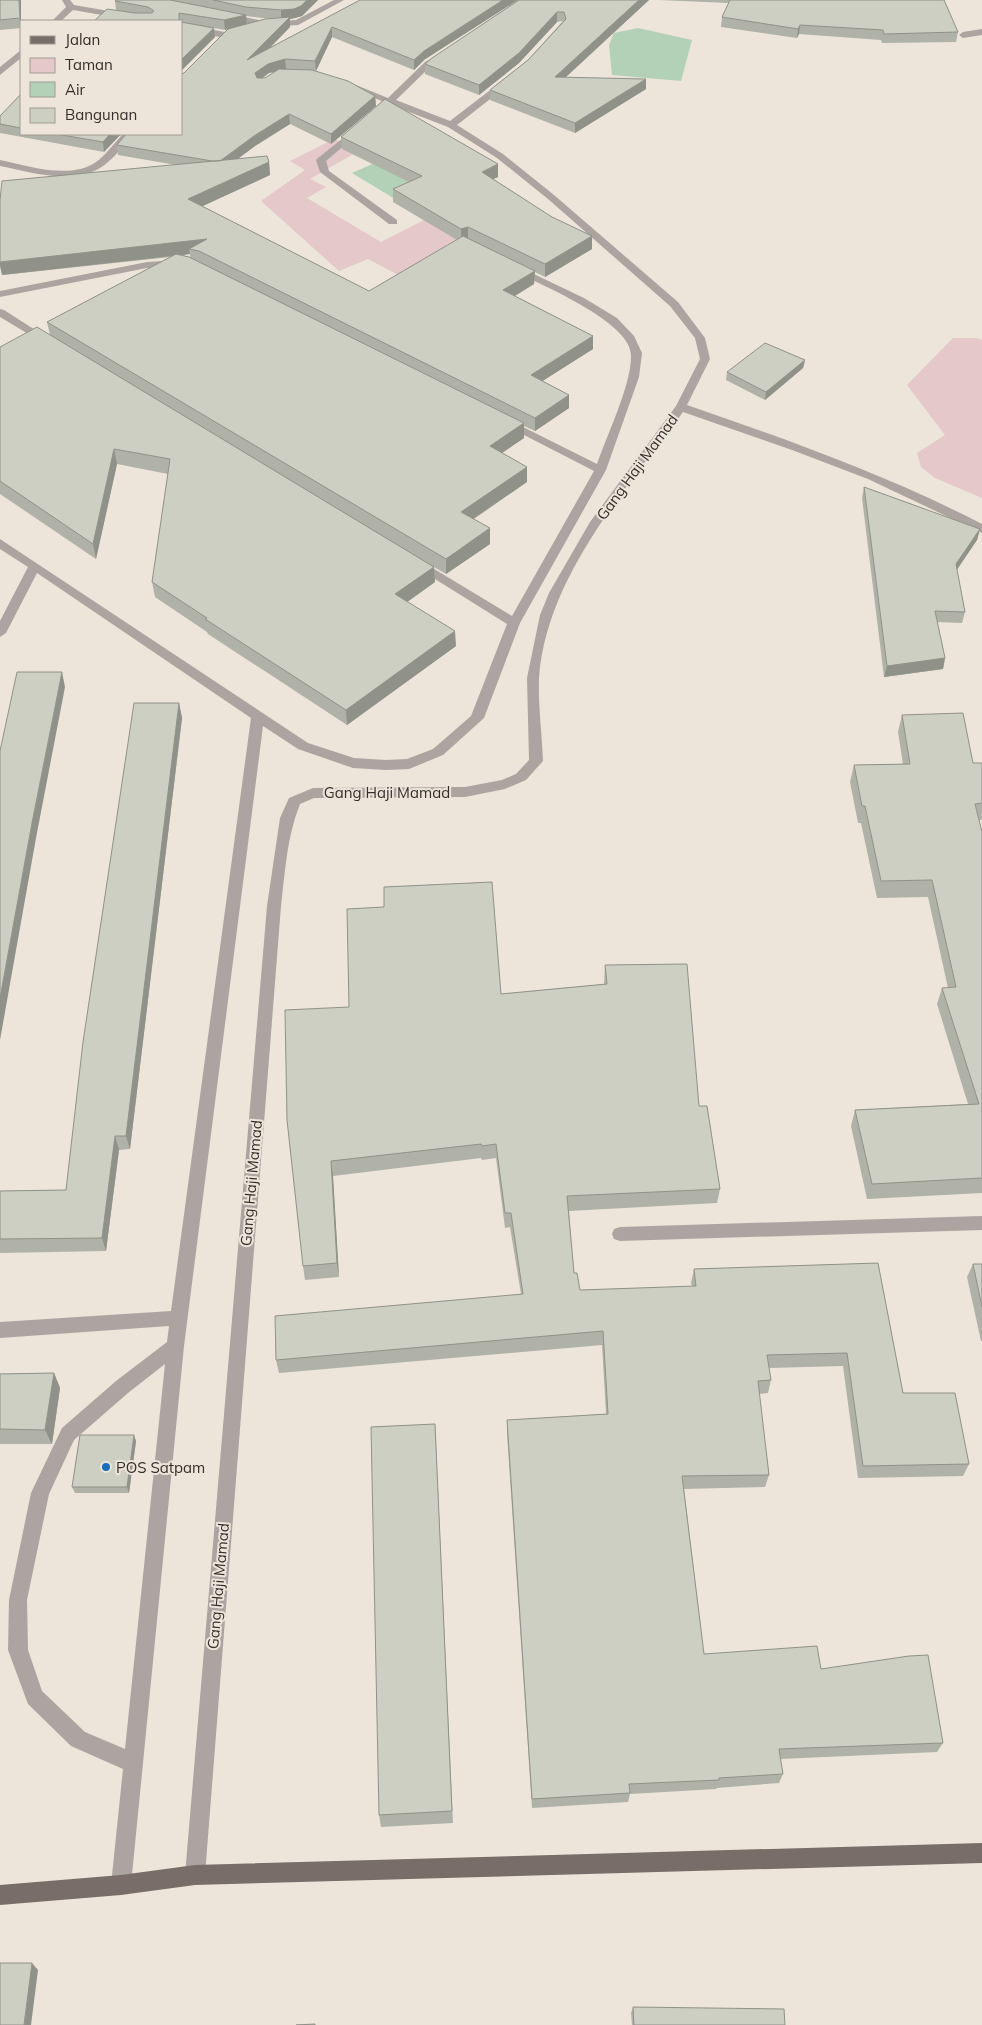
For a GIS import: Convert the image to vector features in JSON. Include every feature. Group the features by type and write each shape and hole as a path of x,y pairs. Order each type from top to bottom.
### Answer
{"main road":[{"path":"0,1895 121,1885 194,1875 982,1853"}],"street":[{"path":"182,27 229,35 266,24 298,22 340,0"},
{"path":"57,20 69,4 144,20"},
{"path":"220,15 266,24"},
{"path":"962,35 982,32"},
{"path":"376,113 428,64 453,48"},
{"path":"0,72 20,54"},
{"path":"451,125 511,78"},
{"name":"Gang Haji Mamad","path":"194,1875 273,916 287,818 294,800 313,792 465,792 504,784 521,777 536,761 533,678 546,615 555,593 594,524 681,407 705,359 700,338 674,304 500,156 451,125 343,83"},
{"path":"362,125 321,160 325,172 393,222"},
{"path":"0,163 57,173 77,172 100,164 127,135"},
{"path":"0,294 147,264 170,262 188,266"},
{"path":"0,543 303,746 353,763 386,765 409,764 438,752 477,718 514,623 600,470 634,377 636,353 630,338 613,320 580,300 510,266"},
{"path":"0,312 59,348"},
{"path":"681,407 808,450 942,507 982,529"},
{"path":"493,416 600,470"},
{"path":"405,556 514,623"},
{"path":"0,633 34,567"},
{"path":"121,1885 175,1346 258,716"},
{"path":"620,1234 982,1223"},
{"path":"0,1330 179,1318"},
{"path":"133,1763 78,1739 35,1697 18,1650 18,1600 40,1493 68,1434 122,1387 175,1346"}],"green space":[{"path":"334,139 362,149 310,179 326,187 307,198 381,242 430,217 460,237 398,275 368,259 339,271 261,201 305,170 290,161"},
{"path":"953,338 977,338 982,340 982,498 935,478 921,467 917,453 945,435 907,385"}],"water":[{"path":"638,28 692,40 681,81 612,75 609,45 614,33"},
{"path":"427,140 471,164 395,199 352,173"}],"building":[{"path":"0,0 19,0 20,18 0,20"},
{"path":"170,0 246,15 224,20 179,13 179,20 95,20 107,9 135,13 152,13 154,11 148,7 115,1"},
{"path":"213,0 307,0 301,6 294,9 281,10 246,7"},
{"path":"360,0 503,0 424,51 414,60 332,27 315,61 285,59 268,64 255,73 257,78 265,78 279,69 312,70 348,81 375,96 331,134 289,114 254,136 220,161 117,145 125,135 182,135 182,74 228,29 265,19 290,17 247,60"},
{"path":"519,0 639,0 555,77 646,79 575,123 490,90 528,60 566,19 564,12 557,12 519,53 479,85 425,64"},
{"path":"730,0 944,0 958,32 884,34 883,30 800,25 798,29 722,17"},
{"path":"182,22 214,28 182,59"},
{"path":"20,95 20,128 0,124 0,116"},
{"path":"385,99 498,164 482,172 552,217 592,236 545,264 468,227 461,229 393,189 422,176 341,137"},
{"path":"62,135 109,135 103,142"},
{"path":"267,156 269,162 188,199 369,291 463,236 535,271 503,290 593,336 531,375 569,395 535,418 199,251 189,249 207,239 0,262 0,200 2,181"},
{"path":"176,254 189,257 524,423 490,446 527,467 461,512 490,528 446,559 47,322"},
{"path":"37,327 434,567 395,594 455,631 346,710 205,619 207,618 152,582 170,459 114,449 93,544 0,481 0,347"},
{"path":"765,343 805,360 766,392 727,372"},
{"path":"864,487 980,529 956,564 965,612 935,611 945,658 887,666"},
{"path":"17,672 62,672 0,998 0,751"},
{"path":"134,703 179,703 126,1136 115,1136 102,1238 0,1239 0,1191 66,1190 83,1042"},
{"path":"963,713 973,763 982,763 982,803 975,804 982,832 982,1178 872,1184 855,1110 979,1104 942,988 956,987 932,880 881,881 865,806 862,806 854,765 910,764 902,715"},
{"path":"492,882 501,994 607,984 605,965 687,964 699,1106 707,1106 720,1189 567,1196 574,1273 577,1273 580,1290 696,1286 694,1269 878,1263 903,1393 955,1393 969,1464 863,1466 847,1353 767,1355 771,1380 758,1381 769,1475 682,1476 704,1654 817,1646 821,1669 928,1655 943,1743 779,1749 783,1774 719,1778 719,1780 629,1784 630,1793 532,1799 507,1420 608,1414 603,1331 276,1360 275,1316 523,1294 511,1213 505,1213 496,1144 482,1146 481,1144 331,1161 337,1263 303,1266 287,1120 285,1010 349,1007 347,909 384,907 384,887"},
{"path":"973,1264 982,1264 982,1307"},
{"path":"54,1373 45,1430 0,1429 0,1374"},
{"path":"435,1424 452,1811 379,1815 371,1427"},
{"name":"POS Satpam","path":"80,1435 134,1435 127,1487 72,1487"},
{"path":"0,1963 32,1963 24,2025 0,2025"},
{"path":"633,2007 784,2009 785,2025 634,2025"}],"place":[{"name":"POS Satpam","path":"106,1467"}]}
